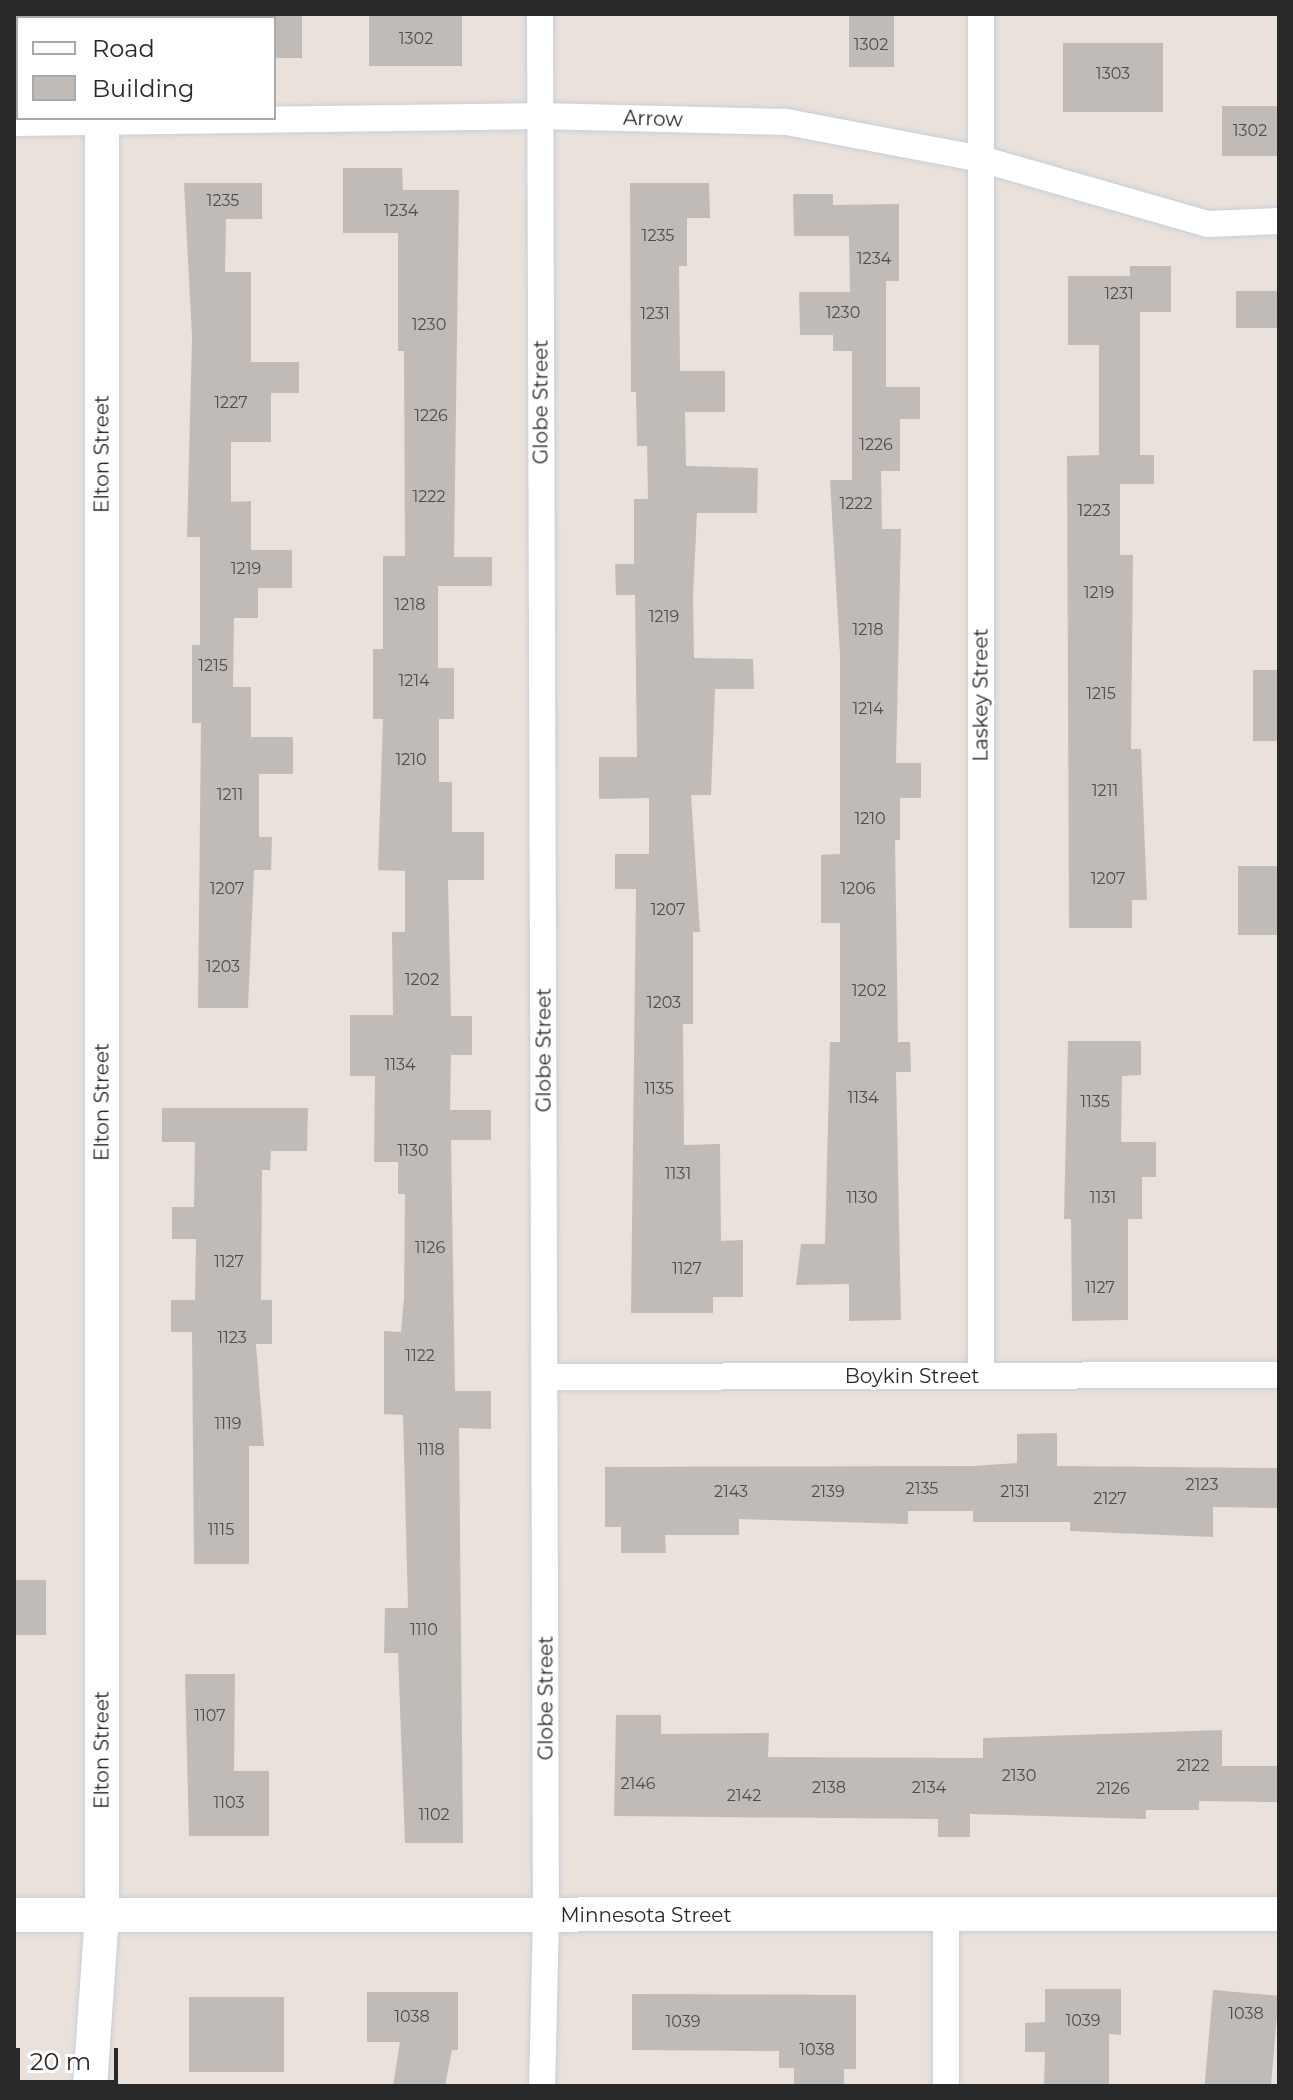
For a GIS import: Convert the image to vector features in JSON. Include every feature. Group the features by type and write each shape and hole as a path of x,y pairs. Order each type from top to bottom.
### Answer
{"street":[{"name":"Globe Street","path":"540,14 546,1915 542,2086"},
{"name":"Laskey Street","path":"981,14 981,1376"},
{"name":"Arrow","path":"276,118 540,116 786,122 981,159 1208,224 1279,221"},
{"name":"Arrow","path":"14,123 102,120"},
{"name":"Elton Street","path":"90,2086 102,1915 102,120"},
{"name":"Boykin Street","path":"545,1377 1279,1375"},
{"name":"Minnesota Street","path":"14,1915 1279,1914"},
{"path":"946,1915 946,2086"}],"building":[{"path":"369,14 462,14 462,66 369,66"},
{"path":"849,14 894,14 894,67 849,67"},
{"path":"276,16 302,16 302,58 276,58"},
{"path":"1063,43 1163,43 1163,112 1063,112"},
{"path":"1222,106 1279,106 1279,156 1222,156"},
{"path":"343,168 402,168 403,190 459,190 454,557 492,557 492,586 438,586 438,668 454,668 454,719 439,719 439,782 452,782 452,832 484,832 484,880 448,880 451,1016 472,1016 472,1055 451,1055 450,1110 491,1110 491,1140 451,1140 455,1391 491,1391 491,1429 459,1428 463,1843 405,1843 398,1653 384,1653 385,1608 408,1608 403,1415 384,1414 384,1331 401,1332 405,1194 398,1194 398,1162 374,1162 375,1076 350,1076 350,1015 393,1015 392,932 405,932 405,871 378,870 383,719 373,719 373,649 383,649 383,556 405,556 404,351 398,351 398,233 343,233"},
{"path":"184,183 262,183 262,219 226,219 225,272 251,272 251,362 299,362 299,393 271,393 271,442 231,442 231,502 251,501 251,550 292,550 292,588 258,588 258,618 234,618 233,687 251,687 251,737 293,737 293,774 259,774 259,837 272,837 271,870 254,870 248,1008 198,1008 201,723 192,723 192,645 200,645 200,537 187,537 192,337"},
{"path":"630,183 709,183 710,218 687,218 687,266 679,266 680,371 725,371 725,412 685,412 686,466 758,468 757,513 697,513 694,658 753,659 754,689 715,689 711,795 691,795 700,932 693,932 693,1024 683,1024 684,1145 720,1144 721,1241 743,1240 743,1297 713,1297 713,1313 631,1313 636,889 615,889 615,854 649,854 649,798 599,799 599,757 637,757 635,595 616,595 615,564 634,564 634,499 648,499 647,446 637,446 636,392 631,392"},
{"path":"793,194 833,194 833,205 899,204 899,281 886,281 886,387 920,387 920,419 900,419 900,471 881,471 882,529 901,529 896,763 921,763 921,798 900,798 900,840 895,840 898,1042 910,1042 911,1072 896,1072 901,1320 849,1321 849,1284 796,1285 801,1244 825,1244 830,1042 840,1042 840,923 821,923 821,855 840,854 840,654 830,480 852,480 852,351 833,351 833,335 800,335 799,292 850,292 849,236 794,236"},
{"path":"1130,266 1171,266 1171,312 1140,312 1140,455 1154,455 1154,484 1120,484 1120,555 1133,555 1131,749 1141,749 1147,900 1132,900 1132,928 1069,928 1067,456 1099,455 1099,345 1068,345 1068,276 1130,276"},
{"path":"1236,291 1279,291 1279,328 1236,328"},
{"path":"1253,670 1279,670 1279,741 1253,741"},
{"path":"1238,866 1279,866 1279,935 1238,935"},
{"path":"1068,1041 1141,1041 1141,1075 1122,1076 1121,1142 1156,1142 1156,1177 1142,1177 1142,1219 1128,1219 1128,1320 1072,1321 1071,1219 1064,1219"},
{"path":"162,1108 308,1108 307,1151 271,1151 270,1170 262,1170 261,1300 272,1300 272,1344 256,1344 264,1446 249,1446 249,1564 194,1564 192,1332 171,1332 171,1300 195,1300 196,1239 172,1239 172,1207 194,1207 195,1142 162,1142"},
{"path":"1057,1433 1057,1466 1279,1468 1279,1508 1213,1507 1213,1537 1070,1531 1070,1522 973,1522 973,1511 908,1511 908,1524 739,1519 739,1535 665,1535 666,1553 621,1553 621,1527 605,1527 605,1467 973,1466 1017,1463 1017,1434"},
{"path":"14,1580 46,1580 46,1635 14,1635"},
{"path":"185,1674 235,1674 234,1771 269,1771 269,1836 189,1836"},
{"path":"616,1715 661,1715 661,1734 769,1733 768,1757 983,1758 983,1738 1222,1730 1222,1766 1279,1766 1279,1802 1199,1801 1199,1810 1146,1810 1146,1819 970,1814 970,1837 938,1837 938,1819 614,1816"},
{"path":"1045,1989 1121,1989 1121,2035 1109,2034 1109,2086 1044,2086 1045,2052 1025,2052 1025,2023 1045,2022"},
{"path":"1213,1990 1279,1996 1271,2086 1205,2086"},
{"path":"367,1992 458,1992 458,2050 452,2050 445,2086 393,2086 400,2042 367,2042"},
{"path":"632,1994 856,1995 856,2069 844,2069 844,2086 794,2086 794,2068 779,2068 779,2051 632,2050"},
{"path":"189,1997 284,1997 284,2072 189,2072"}]}
